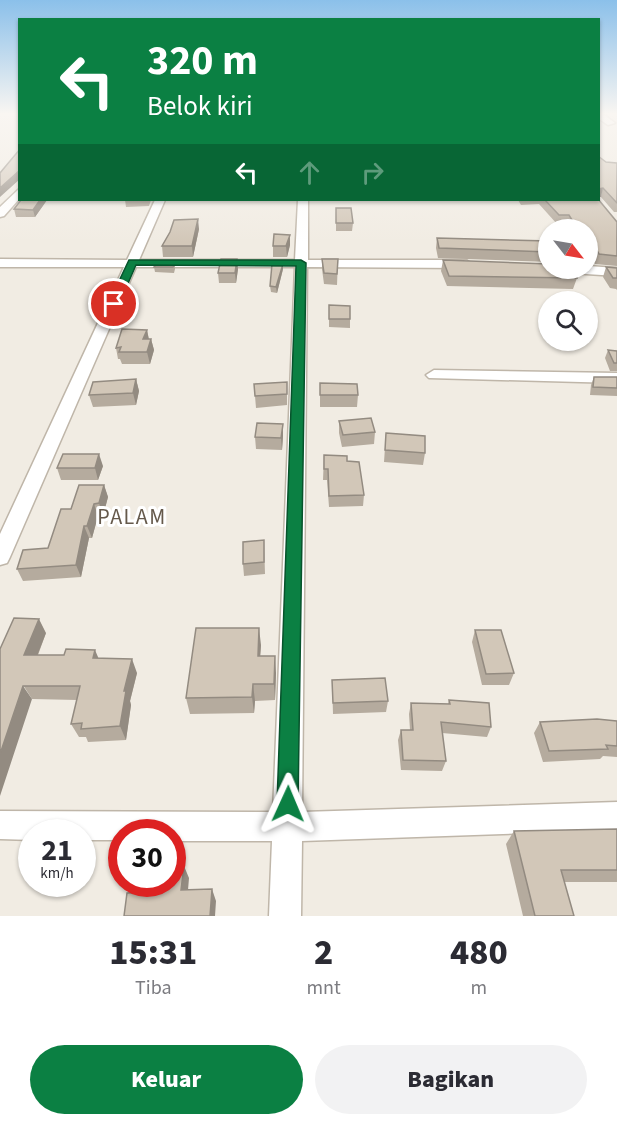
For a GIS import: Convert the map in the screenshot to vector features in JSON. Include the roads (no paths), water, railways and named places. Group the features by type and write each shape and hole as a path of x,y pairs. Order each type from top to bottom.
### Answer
{"street":[{"path":"0,213 18,193"},
{"path":"0,557 159,201"},
{"path":"285,916 303,201"},
{"path":"0,263 484,265"},
{"path":"598,271 617,272"},
{"path":"434,375 617,378"},
{"path":"0,825 287,827 617,816"}],"district":[{"name":"PALAM","path":"132,517"}]}
